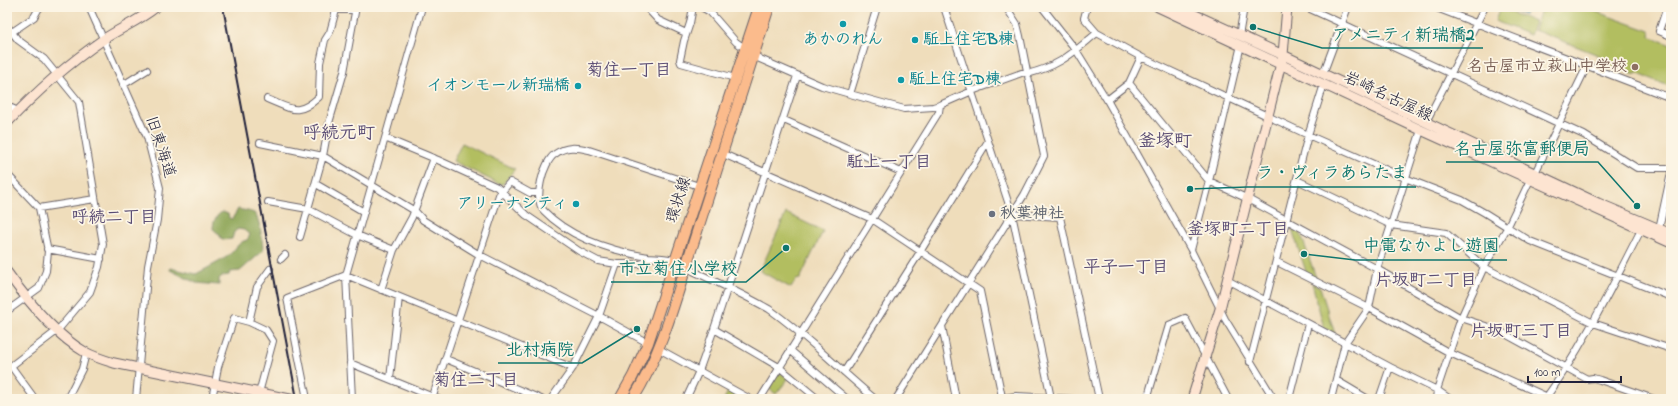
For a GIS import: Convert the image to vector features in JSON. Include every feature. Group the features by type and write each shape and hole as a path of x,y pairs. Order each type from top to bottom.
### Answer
{"main road":[{"path":"7,123 18,111 57,76 104,39 147,14 156,7"},
{"name":"環状線","path":"620,399 633,376 648,343 759,7"},
{"name":"環状線","path":"633,399 649,372 672,315 685,268 769,7"},
{"name":"岩崎名古屋線","path":"1158,7 1242,45 1323,74 1424,126"},
{"name":"岩崎名古屋線","path":"1178,7 1239,36 1324,84 1424,126 1671,243"},
{"path":"1192,399 1220,309 1246,198 1282,59 1287,7"},
{"name":"岩崎名古屋線","path":"1532,176 1671,234"},
{"path":"7,272 25,298 58,330 86,353 114,363 290,399"}],"street":[{"path":"12,32 34,17 41,7"},
{"name":"旧東海道","path":"89,7 147,137 160,188 157,220 148,266 136,399"},
{"path":"352,399 346,275 422,7"},
{"path":"646,7 658,20 686,33"},
{"path":"693,7 681,54 681,63 735,78"},
{"path":"701,7 710,12 736,42 760,59 822,86 904,108 940,105 972,91 1027,72 1055,65 1062,62 1097,33"},
{"path":"850,94 877,7"},
{"path":"944,7 1012,214 1051,398"},
{"path":"896,399 1024,195 1044,156 1017,24 1006,7"},
{"path":"1042,7 1076,50 1107,100 1167,210 1191,250 1220,309 1250,362 1274,399"},
{"path":"1087,7 1084,18 1097,33 1141,57 1308,135 1405,178 1462,200 1530,242 1671,297"},
{"path":"1239,36 1244,7"},
{"path":"1306,7 1342,25 1584,135 1637,168 1671,168"},
{"path":"1323,74 1348,7"},
{"path":"1434,7 1671,98"},
{"path":"1331,399 1345,343 1369,308 1377,269 1405,178 1424,126 1485,7"},
{"path":"1667,7 1659,31 1671,36"},
{"path":"267,99 295,110 301,110 310,105 319,97 320,63 325,40 330,32 336,10 356,9 344,72 330,123 316,184 300,237"},
{"path":"7,26 18,40 44,59 79,102 103,244 99,267 90,292 58,330 9,367 35,399"},
{"path":"1191,250 1242,45"},
{"path":"1107,100 1129,83 1141,57"},
{"path":"1436,399 1437,390 1461,318 1484,267 1507,228 1587,66"},
{"path":"123,85 147,70"},
{"path":"686,399 699,371 714,329 784,120 797,76"},
{"path":"1129,83 1209,181 1246,198 1377,269 1461,318 1498,330 1587,379 1593,378 1600,380 1654,399"},
{"path":"1250,362 1298,180 1308,135 1324,84"},
{"path":"760,399 939,112 940,105"},
{"path":"7,106 18,111"},
{"path":"784,120 902,172"},
{"path":"385,138 434,158 502,191 526,215 579,251 598,261 617,264 640,264 646,262 648,257"},
{"path":"844,372 988,142"},
{"path":"260,143 323,156 415,211 424,220 478,254 648,343"},
{"path":"699,186 589,150 571,147 563,149 549,158 539,192 543,210 570,230 608,247 648,257 675,261 685,268 728,287 770,310 875,399"},
{"path":"722,153 766,174 872,219 980,291 1000,398 1074,399"},
{"path":"381,290 394,250 415,211 434,158"},
{"path":"1277,262 1369,308 1450,353 1548,398 1593,323 1641,230 1659,230 1671,173"},
{"path":"7,174 39,208 48,249 46,271 39,288 7,311"},
{"path":"1298,180 1391,225 1446,233 1484,267 1593,323 1671,349"},
{"path":"350,363 434,398 478,254 502,191 510,182 530,193 539,192"},
{"path":"316,184 364,212"},
{"path":"39,208 95,200"},
{"path":"268,202 308,209 357,235 394,250"},
{"path":"1012,214 1060,217 1099,399"},
{"path":"48,249 100,259"},
{"path":"551,399 573,368 599,316 617,264"},
{"path":"249,322 257,287 270,269"},
{"path":"307,399 287,298 346,275 573,368"},
{"path":"1227,280 1390,367 1437,390 1450,399"},
{"path":"390,379 399,297"},
{"path":"212,399 220,360 234,318 249,322 266,330 273,341 259,393"},
{"path":"1147,399 1169,325 1185,318 1228,399"},
{"path":"1288,399 1308,324"},
{"path":"942,326 956,399"},
{"path":"714,329 779,367 818,399"},
{"path":"659,349 750,399"},
{"path":"790,350 847,399"},
{"path":"67,399 82,370 86,353"},
{"path":"446,359 541,399"},
{"path":"1379,399 1390,367"},
{"path":"1336,380 1368,399"}],"green space":[{"path":"1542,7 1583,7 1650,31 1649,36 1671,45 1671,87 1636,73 1635,75 1599,62 1601,56 1534,30"},
{"path":"1500,8 1535,22 1530,35 1495,21"},
{"path":"462,143 515,169 503,184 499,184 453,161"},
{"path":"238,209 252,212 256,216 261,231 263,251 240,271 230,272 229,275 222,276 219,279 219,285 196,283 170,270 170,268 196,274 223,259 239,244 247,240 250,235 244,230 238,229 234,232 232,239 222,240 219,234 213,229 214,221 218,215 223,212 228,214 229,218 232,219"},
{"path":"786,213 823,231 800,279 796,280 791,288 760,271"},
{"path":"1292,229 1301,234 1317,281 1307,275"},
{"path":"1312,283 1320,287 1335,334 1324,328"},
{"path":"779,371 788,379 776,394 768,388"},
{"path":"729,390 745,399 724,399"}],"water":[{"path":"1503,7 1528,7 1525,15"}],"railway":[{"path":"223,7 297,399"}],"place":[{"name":"あかのれん","path":"843,24"},
{"name":"アメニティ新瑞橋2","path":"1253,27"},
{"name":"駈上住宅B棟","path":"915,40"},
{"name":"名古屋市立萩山中学校","path":"1635,67"},
{"name":"駈上住宅D棟","path":"901,80"},
{"name":"イオンモール新瑞橋","path":"578,86"},
{"name":"ラ・ヴィラあらたま","path":"1190,189"},
{"name":"アリーナシティ","path":"576,204"},
{"name":"名古屋弥富郵便局","path":"1637,206"},
{"name":"秋葉神社","path":"992,214"},
{"name":"市立菊住小学校","path":"786,248"},
{"name":"中電なかよし遊園","path":"1304,254"},
{"name":"北村病院","path":"637,329"}],"district":[{"name":"菊住一丁目","path":"629,70"},
{"name":"呼続元町","path":"339,134"},
{"name":"釜塚町","path":"1165,142"},
{"name":"駈上一丁目","path":"889,162"},
{"name":"呼続二丁目","path":"114,217"},
{"name":"釜塚町二丁目","path":"1238,229"},
{"name":"平子一丁目","path":"1126,267"},
{"name":"片坂町二丁目","path":"1426,280"},
{"name":"片坂町三丁目","path":"1521,331"},
{"name":"菊住二丁目","path":"476,380"}]}
